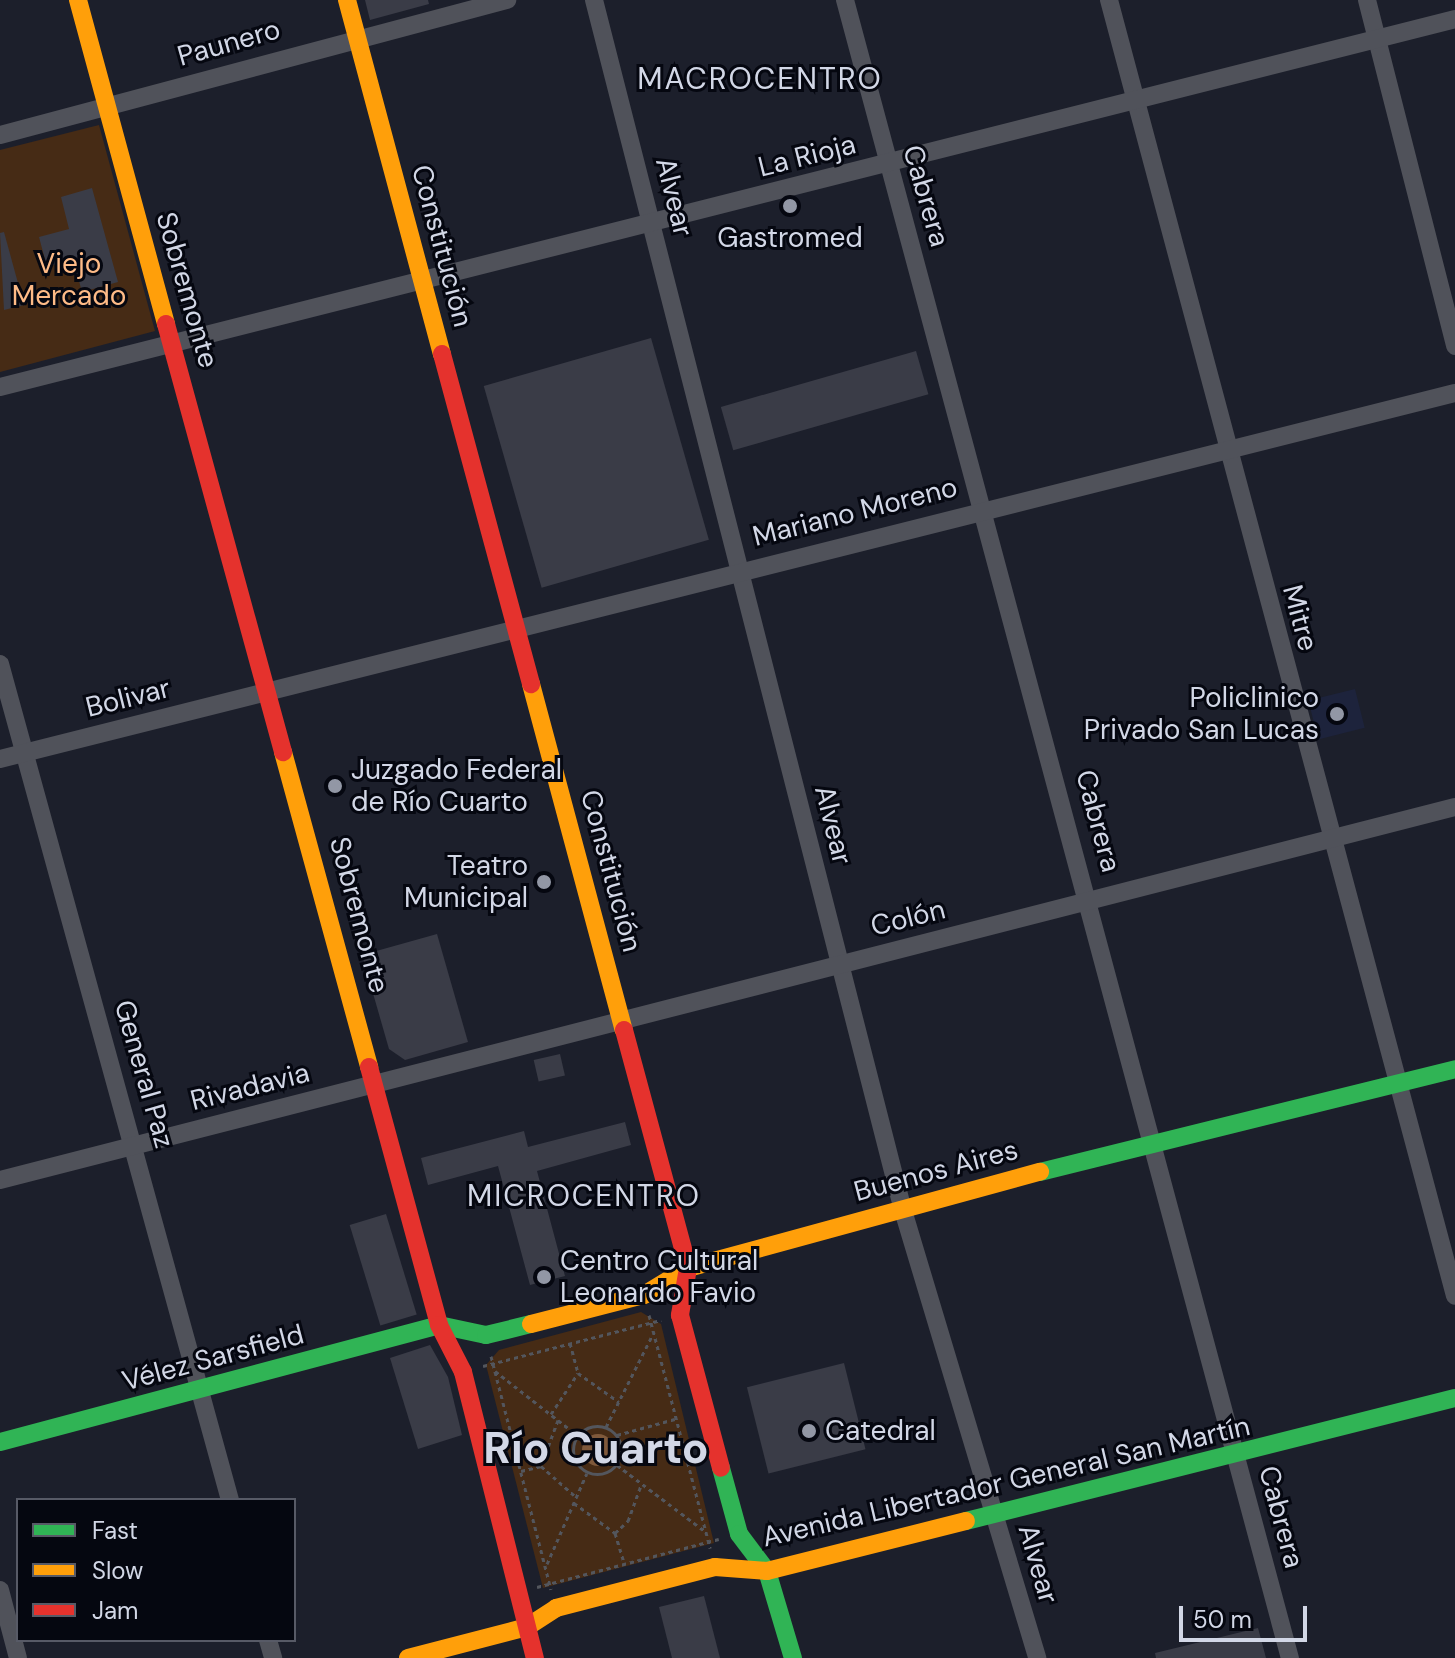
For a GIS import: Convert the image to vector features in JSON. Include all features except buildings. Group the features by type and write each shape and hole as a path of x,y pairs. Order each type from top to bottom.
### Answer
{"main road":[{"name":"Sobremonte","path":"78,0 270,691 439,1325 463,1372 535,1658"},
{"name":"Constitución","path":"347,0 688,1268 680,1315 739,1534 767,1571 793,1658"},
{"name":"Buenos Aires","path":"439,1325 486,1335 644,1295 688,1268 902,1207 1455,1069"},
{"name":"Vélez Sarsfield","path":"0,1442 201,1391 439,1325"},
{"name":"Avenida Libertador General San Martín","path":"408,1658 527,1627 556,1608 715,1567 767,1571 995,1513 1236,1457 1455,1398"}],"street":[{"name":"Paunero","path":"0,135 357,36 507,0"},
{"name":"Alvear","path":"594,0 902,1207 1037,1658"},
{"name":"Cabrera","path":"845,0 1090,900 1290,1658"},
{"name":"Mitre","path":"1109,0 1330,839 1455,1296"},
{"path":"1367,0 1455,346"},
{"name":"La Rioja","path":"0,387 1455,19"},
{"name":"Mariano Moreno","path":"270,691 739,569 1455,393"},
{"name":"General Paz","path":"0,664 135,1145 229,1498"},
{"name":"Bolivar","path":"0,759 270,691"},
{"name":"Colón","path":"375,1085 1455,807"},
{"name":"Rivadavia","path":"0,1180 375,1085"},
{"path":"0,1590 18,1658"}],"path":[{"path":"644,1295 715,1567"},
{"path":"463,1372 680,1315"},
{"path":"578,1435 606,1427 654,1333"},
{"path":"486,1335 556,1608"},
{"path":"570,1343 578,1373 619,1402"},
{"path":"495,1371 578,1435"},
{"path":"551,1414 578,1373"},
{"path":"617,1435 676,1419"},
{"path":"541,1466 558,1420"},
{"path":"587,1473 617,1465 622,1455 617,1435 606,1427"},
{"path":"578,1435 574,1456 587,1473"},
{"path":"622,1455 682,1439"},
{"path":"617,1465 706,1532"},
{"path":"521,1471 541,1466"},
{"path":"541,1466 576,1497"},
{"path":"546,1567 587,1473"},
{"path":"615,1533 628,1521 642,1483"},
{"path":"574,1503 615,1533 624,1563"},
{"path":"519,1592 739,1534"}],"shaded area":[{"name":"Policlinico Privado San Lucas","path":"1355,689 1365,728 1318,739 1308,701"},
{"path":"598,1434 609,1439 614,1450 609,1461 598,1466 587,1461 582,1450 587,1439"}],"green space":[{"name":"Viejo Mercado","path":"99,125 155,331 0,372 0,150"},
{"path":"641,1312 661,1324 714,1543 543,1588 486,1365 499,1350"}],"traffic: fast":[{"path":"1040,1172 1455,1069"},
{"path":"0,1442 439,1325 486,1335 531,1324"},
{"path":"966,1521 1455,1398"},
{"path":"721,1468 739,1534 767,1571 793,1658"}],"traffic: slow":[{"path":"78,0 166,324"},
{"path":"347,0 442,354"},
{"path":"531,684 624,1030"},
{"path":"283,752 369,1067"},
{"path":"531,1324 644,1295 688,1268 1040,1172"},
{"path":"408,1658 527,1627 556,1608 715,1567 767,1571 966,1521"}],"traffic: jam":[{"path":"166,324 283,752"},
{"path":"442,354 531,684"},
{"path":"624,1030 688,1268 680,1315 721,1468"},
{"path":"369,1067 439,1325 463,1372 535,1658"}],"place":[{"name":"Gastromed","path":"790,206"},
{"name":"Policlinico Privado San Lucas","path":"1337,714"},
{"name":"Juzgado Federal de Río Cuarto","path":"335,786"},
{"name":"Teatro Municipal","path":"544,882"},
{"name":"Centro Cultural Leonardo Favio","path":"544,1277"},
{"name":"Catedral","path":"809,1431"}],"district":[{"name":"MACROCENTRO","path":"760,79"},
{"name":"MICROCENTRO","path":"584,1196"},
{"name":"Río Cuarto","path":"596,1448"}]}
